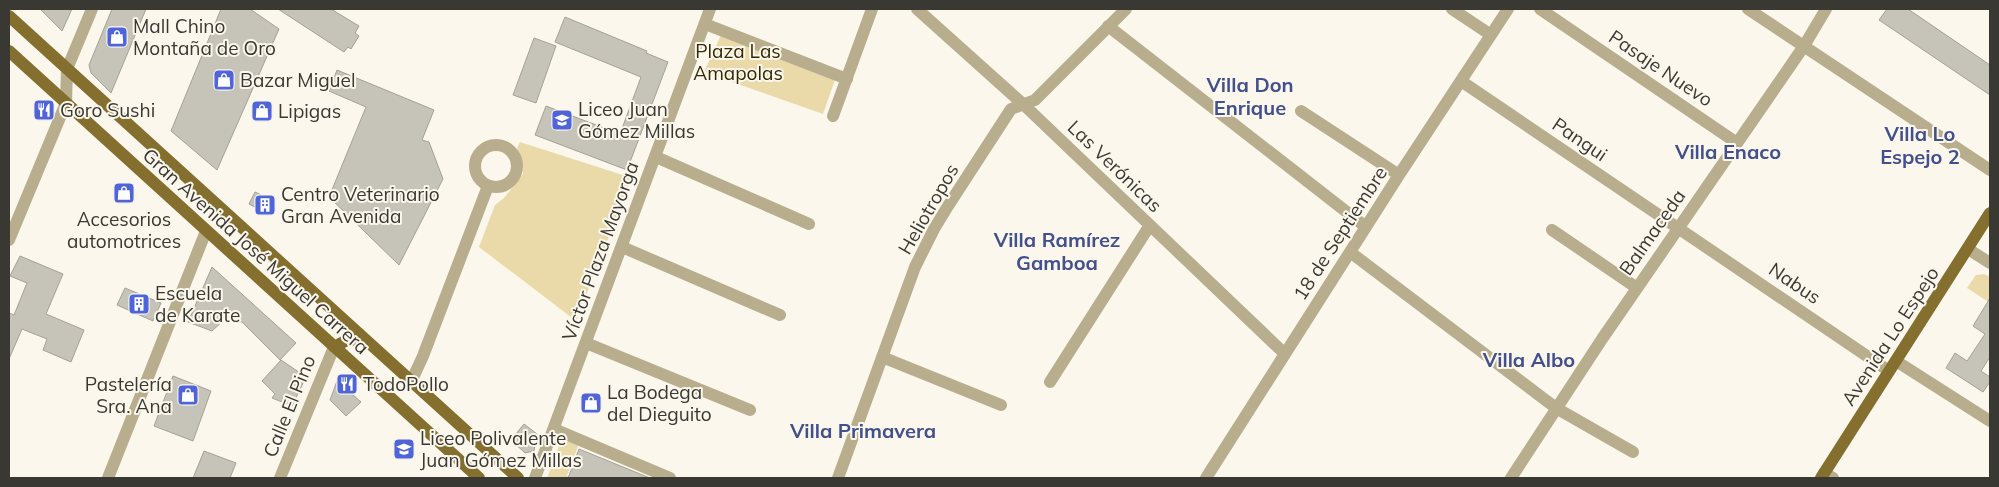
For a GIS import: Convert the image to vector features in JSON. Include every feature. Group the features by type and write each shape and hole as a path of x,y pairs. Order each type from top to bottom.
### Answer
{"main road":[{"name":"Gran Avenida José Miguel Carrera","path":"9,16 518,478"},
{"name":"Gran Avenida José Miguel Carrera","path":"9,51 479,478"},
{"name":"Avenida Lo Espejo","path":"1826,476 1990,213"},
{"path":"334,347 347,340 364,339"}],"street":[{"path":"9,240 66,103 67,69 92,9"},
{"name":"Víctor Plaza Mayorga","path":"535,478 710,9"},
{"path":"833,116 872,9"},
{"name":"Las Verónicas","path":"917,9 1024,105 1285,354"},
{"name":"Heliotropos","path":"838,478 915,267 934,228 1012,109 1035,100 1126,9"},
{"path":"1452,9 1491,34"},
{"name":"18 de Septiembre","path":"1206,478 1508,9"},
{"name":"Pasaje Nuevo","path":"1540,9 1737,142"},
{"path":"1748,9 1990,170"},
{"name":"Balmaceda","path":"1511,478 1637,288 1804,46 1826,9"},
{"path":"704,24 847,79"},
{"path":"1108,26 1366,227"},
{"name":"Pangui","path":"1461,81 1679,227"},
{"path":"1301,111 1399,176"},
{"path":"656,156 809,224"},
{"path":"411,382 488,186"},
{"path":"1050,382 1150,225"},
{"name":"Nabus","path":"1679,227 1893,366 1990,421"},
{"path":"1552,230 1637,288"},
{"path":"108,478 206,231"},
{"path":"622,247 780,315"},
{"path":"1968,248 1990,263"},
{"path":"1350,252 1556,408 1633,452"},
{"path":"586,343 750,410"},
{"name":"Calle El Pino","path":"280,478 334,347"},
{"path":"882,357 1001,405"},
{"path":"554,429 670,478"}],"green space":[{"name":"Plaza Las Amapolas","path":"721,35 836,77 823,114 704,72"},
{"path":"520,142 632,178 576,321 479,247 495,205 504,198 523,174 522,161 517,148"},
{"path":"1984,274 1990,277 1990,303 1967,288 1976,275"},
{"path":"563,435 580,441 567,476 571,478 547,478"}],"building":[{"path":"40,9 72,9 62,31"},
{"name":"Mall Chino Montaña de Oro","path":"112,9 146,9 111,93 91,73 89,65"},
{"name":"Bazar Miguel","path":"221,9 250,9 279,29 217,170 171,131"},
{"path":"278,9 331,9 359,26 355,33 359,36 351,49 348,47 344,52"},
{"path":"1887,9 1908,9 1990,65 1990,95 1879,20"},
{"name":"Liceo Juan Gómez Millas","path":"565,17 647,51 646,53 668,62 627,170 535,135 546,106 620,134 641,77 555,42"},
{"path":"534,38 556,46 536,103 513,95"},
{"path":"337,70 434,110 422,140 429,142 443,179 399,265 329,197 366,107 329,91"},
{"path":"255,192 272,200 266,213 249,204"},
{"path":"20,256 63,274 46,314 84,330 71,362 43,350 47,339 22,329 9,359 9,313 14,315 27,283 10,276"},
{"path":"212,267 296,343 280,360 242,322 225,319 212,331 188,322"},
{"name":"Escuela de Karate","path":"125,288 161,303 153,321 117,305"},
{"path":"1990,298 1990,357 1981,371 1990,377 1990,382 1983,392 1946,368 1955,353 1967,361 1985,334 1973,326"},
{"path":"281,360 306,377 292,406 272,398 275,394 262,381"},
{"path":"173,376 211,391 193,441 154,426"},
{"path":"337,381 361,402 346,416 330,400"},
{"path":"524,424 537,434 534,451 525,453 511,440"},
{"path":"579,449 623,467 650,478 568,478"},
{"path":"204,451 236,463 230,478 193,478"}],"place":[{"name":"Mall Chino Montaña de Oro","path":"117,37"},
{"name":"Bazar Miguel","path":"224,80"},
{"name":"Goro Sushi","path":"44,110"},
{"name":"Lipigas","path":"262,111"},
{"name":"Liceo Juan Gómez Millas","path":"562,120"},
{"name":"Accesorios automotrices","path":"124,193"},
{"name":"Centro Veterinario Gran Avenida","path":"265,205"},
{"name":"Escuela de Karate","path":"139,304"},
{"name":"TodoPollo","path":"347,384"},
{"name":"Pastelería Sra. Ana","path":"188,395"},
{"name":"La Bodega del Dieguito","path":"591,403"},
{"name":"Liceo Polivalente Juan Gómez Millas","path":"404,449"}],"district":[{"name":"Villa Don Enrique","path":"1250,96"},
{"name":"Villa Lo Espejo 2","path":"1920,146"},
{"name":"Villa Enaco","path":"1728,152"},
{"name":"Villa Ramírez Gamboa","path":"1057,252"},
{"name":"Villa Albo","path":"1529,360"},
{"name":"Villa Primavera","path":"863,431"}]}
